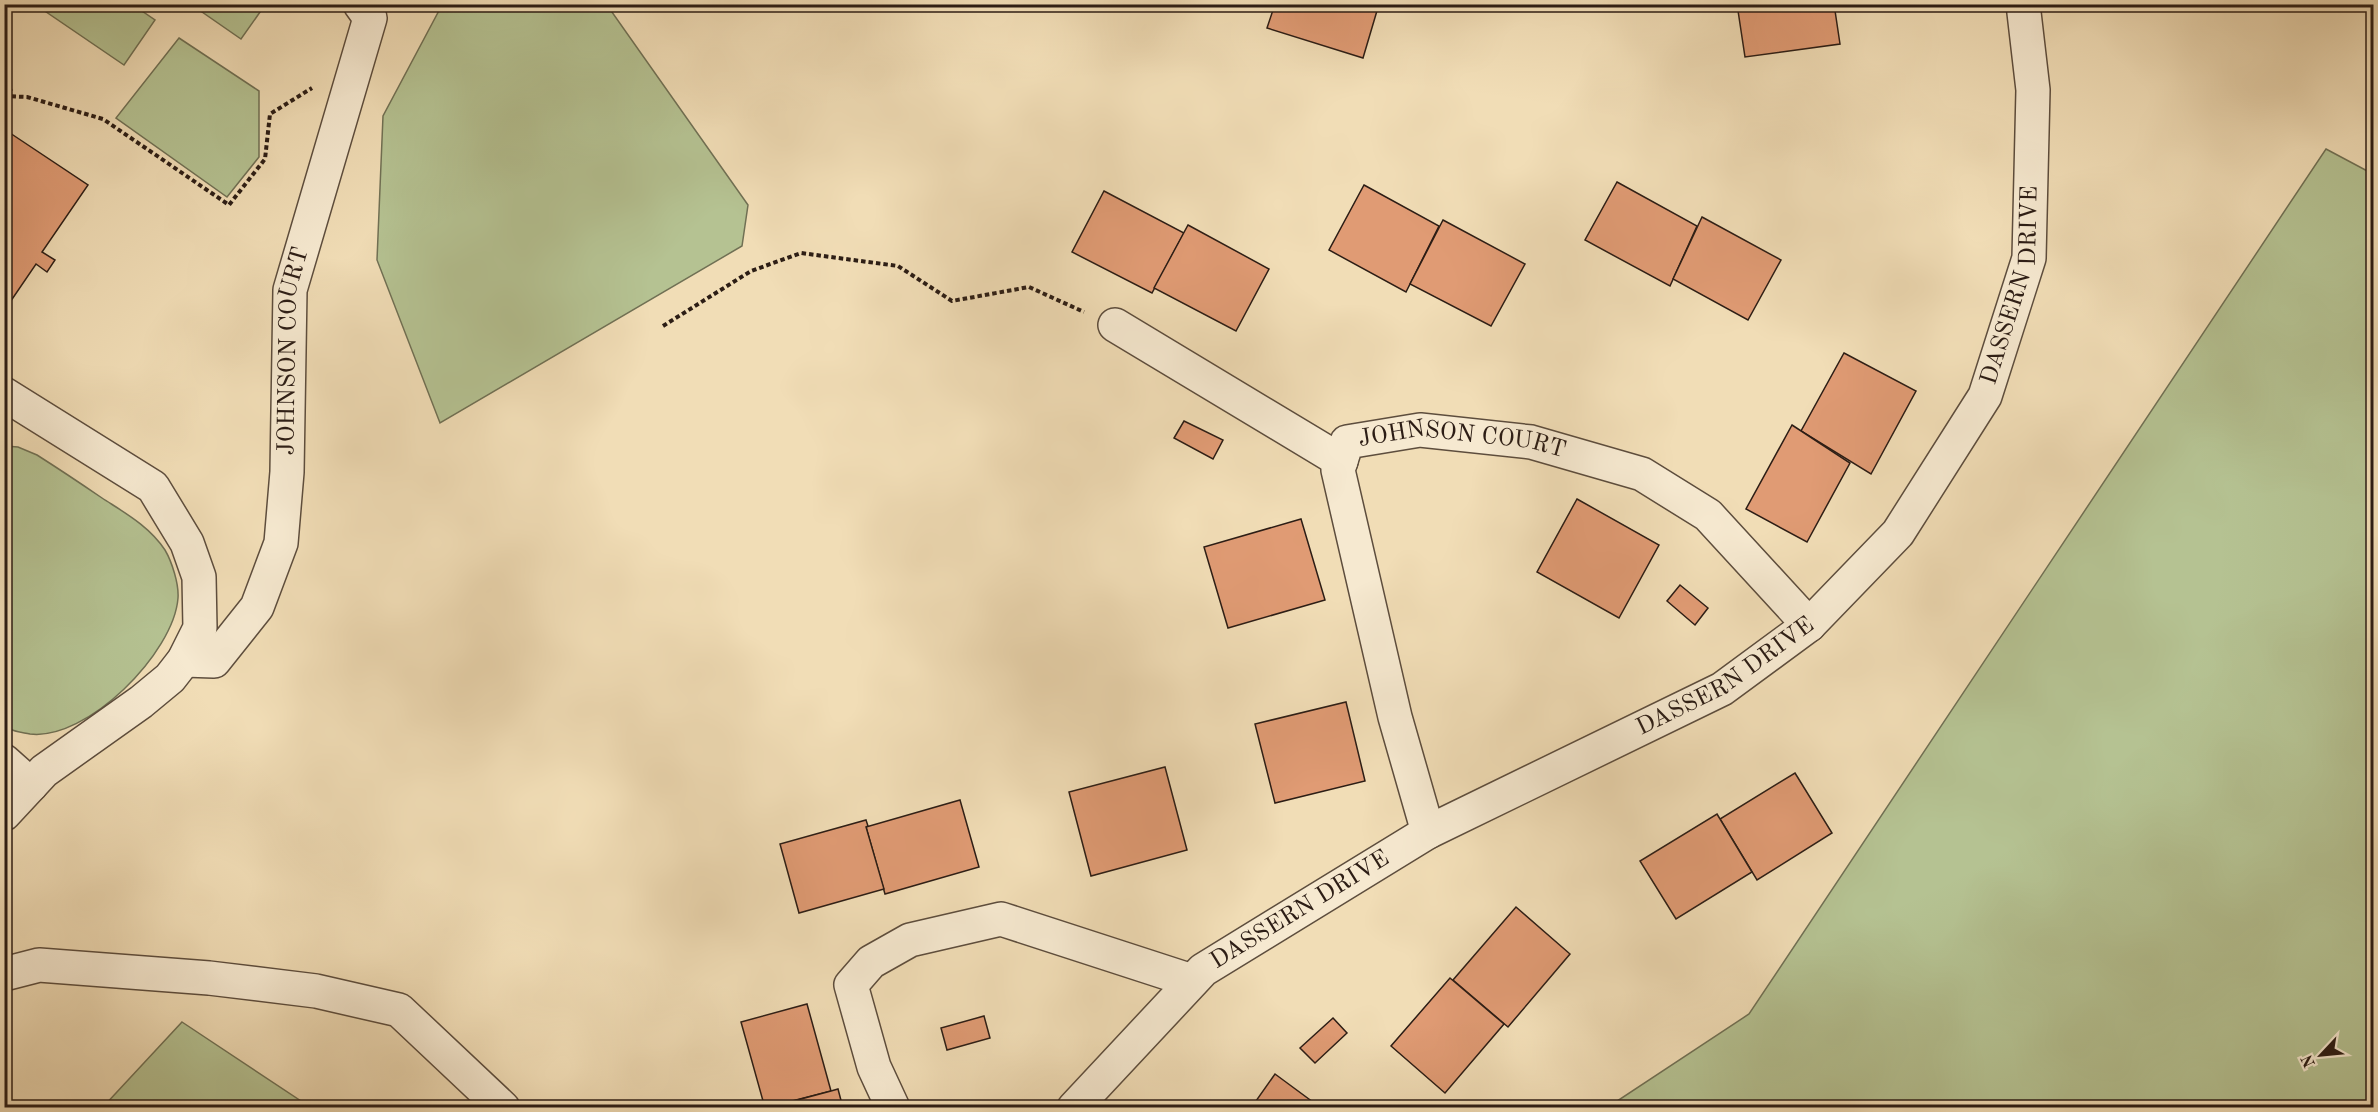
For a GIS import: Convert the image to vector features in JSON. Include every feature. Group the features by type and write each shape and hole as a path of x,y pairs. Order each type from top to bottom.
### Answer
{"street":[{"name":"JOHNSON COURT","path":"184,660 214,661 257,607 281,543 287,472 290,290 370,18 360,4"},
{"name":"DASSERN DRIVE","path":"1074,1107 1203,970 1428,832 1722,689 1809,625 1898,534 1985,396 2029,258 2033,90 2023,4"},
{"path":"1115,326 1341,461"},
{"path":"4,394 153,488 187,543 199,577 200,628 184,660 170,678 141,702 44,771 4,814"},
{"name":"JOHNSON COURT","path":"1428,832 1395,717 1338,470 1347,442 1420,430 1531,442 1642,474 1708,515 1809,625"},
{"path":"4,761 32,785"},
{"path":"893,1107 874,1067 851,985 871,962 910,940 1001,919 1192,981"},
{"path":"4,974 39,965 209,978 316,991 399,1010 497,1101"}],"path":[{"path":"4,96 12,94 27,97 103,119 229,205 265,159 270,114 358,58"},
{"path":"4,73 12,94"},
{"path":"663,326 751,271 801,253 898,266 952,301 1029,287 1115,326"}],"green space":[{"path":"36,5 133,5 155,20 124,65"},
{"path":"192,5 265,5 241,39"},
{"path":"442,5 607,5 748,205 742,246 440,423 377,260 383,116"},
{"path":"179,38 259,91 259,157 227,197 116,118"},
{"path":"2326,149 2373,174 2373,1107 1608,1107 1749,1014"},
{"path":"5,446 18,447 37,455 144,527 165,550 177,586 178,598 173,620 161,643 144,667 101,709 77,723 53,732 30,734 14,731 5,726"},
{"path":"182,1022 310,1107 103,1107"}],"building":[{"path":"1275,4 1379,4 1363,58 1267,28"},
{"path":"1737,4 1834,4 1840,44 1745,57"},
{"path":"4,129 88,185 42,252 55,260 47,272 36,264 4,311"},
{"path":"1617,182 1697,226 1670,286 1585,240"},
{"path":"1364,185 1439,226 1406,292 1329,250"},
{"path":"1104,191 1184,233 1152,293 1072,252"},
{"path":"1702,217 1781,260 1748,320 1673,279"},
{"path":"1443,220 1525,264 1491,326 1410,284"},
{"path":"1188,225 1269,269 1236,331 1154,288"},
{"path":"1844,353 1916,391 1871,474 1801,431"},
{"path":"1184,421 1223,440 1213,459 1174,438"},
{"path":"1792,425 1850,463 1807,542 1746,509"},
{"path":"1577,499 1659,545 1619,618 1537,572"},
{"path":"1301,519 1325,600 1228,628 1204,547"},
{"path":"1680,585 1708,608 1695,625 1667,601"},
{"path":"1346,702 1365,781 1275,803 1255,724"},
{"path":"1165,767 1187,850 1091,876 1069,792"},
{"path":"1795,773 1832,833 1757,880 1720,819"},
{"path":"960,800 979,867 885,894 866,827"},
{"path":"1717,814 1752,872 1676,919 1640,861"},
{"path":"866,820 884,889 799,913 780,844"},
{"path":"1516,907 1570,954 1508,1027 1453,980"},
{"path":"1450,978 1504,1024 1445,1093 1391,1046"},
{"path":"807,1004 831,1091 765,1108 741,1022"},
{"path":"984,1016 990,1038 947,1050 941,1028"},
{"path":"1333,1018 1347,1033 1315,1063 1300,1048"},
{"path":"1275,1074 1321,1108 1251,1108"},
{"path":"838,1089 843,1108 771,1107 831,1091"}]}
